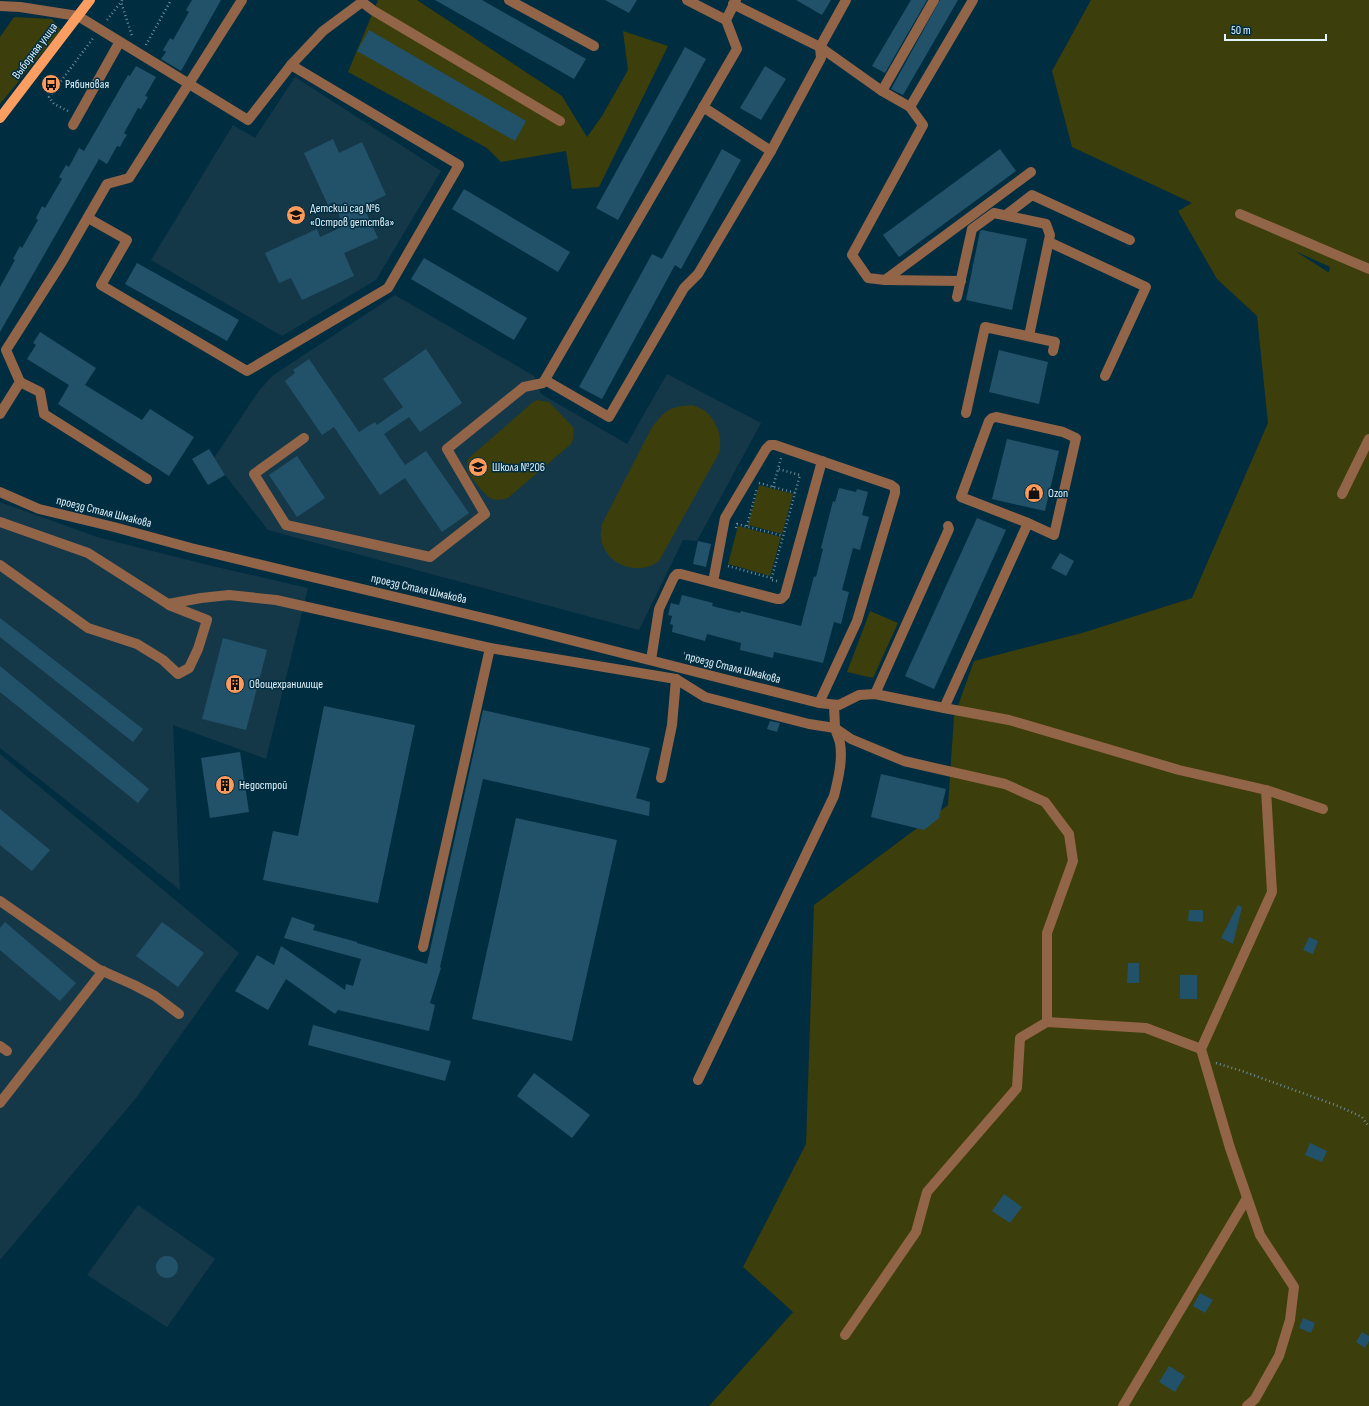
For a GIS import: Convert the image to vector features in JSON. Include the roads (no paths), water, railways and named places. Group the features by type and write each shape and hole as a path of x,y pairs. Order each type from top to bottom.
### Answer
{"main road":[{"name":"Выборная улица","path":"0,118 90,0"}],"street":[{"path":"147,479 44,414 40,392 20,382 6,350 62,262 107,184 129,178 242,0"},
{"path":"509,0 594,46"},
{"path":"304,438 254,474 286,525 430,557 485,514 447,449 524,387 543,383 737,49 726,20 687,0"},
{"path":"545,380 609,417 684,288 698,274 771,151 821,58 820,47 846,0"},
{"path":"882,91 934,0"},
{"path":"910,108 973,0"},
{"path":"0,6 20,7 78,16 248,120 291,65 323,31 363,1 374,12 560,121"},
{"path":"726,20 735,2 820,47 882,91 910,108 923,125 852,255 868,278 885,280 961,281"},
{"path":"76,120 120,43"},
{"path":"88,218 127,240 101,285 248,371 388,288 459,165 291,65"},
{"path":"703,107 771,151"},
{"path":"885,280 1031,172"},
{"path":"1006,215 1032,195 1130,240"},
{"path":"957,297 972,229 994,213 1046,224 1050,236 1030,336"},
{"path":"1240,214 1369,269"},
{"path":"1048,242 1146,287 1105,376"},
{"path":"966,413 985,327 1055,342 1053,351"},
{"path":"0,414 20,382"},
{"path":"996,417 1063,432 1076,438 1054,535 1028,523 960,497 989,421 992,418 996,417"},
{"path":"1342,494 1369,439"},
{"path":"713,582 727,514 766,449 770,445 775,445 822,461 891,485 895,488 895,493 857,621 819,703"},
{"path":"650,660 659,609 674,577 677,574 777,599 782,598 785,595 822,461"},
{"name":"проезд Сталя Шмакова","path":"0,492 39,509 191,548 484,618 819,703 834,705"},
{"path":"0,522 88,553 168,604 207,620 198,649 189,668 178,674 163,660 137,644 88,628 0,565"},
{"path":"944,708 1028,523"},
{"path":"875,694 946,536 948,526"},
{"path":"168,604 229,595 276,600 490,648 676,679 705,697 809,724 835,728 852,739 904,761 1005,784 1045,802 1069,834 1073,861 1047,933 1047,1022"},
{"path":"423,947 490,648"},
{"path":"661,778 672,725 676,679"},
{"path":"698,1080 834,796 838,780 840,759 840,744 835,728 834,705 845,703 859,695 875,694 1009,720 1179,770 1266,790 1324,809"},
{"path":"1247,1406 1255,1399 1279,1356 1290,1320 1294,1287 1260,1235 1230,1148 1202,1054 1272,892 1266,790"},
{"path":"0,901 98,969 134,985 154,996 179,1014"},
{"path":"0,1103 102,971"},
{"path":"845,1335 916,1232 927,1192 1017,1088 1020,1038 1047,1022 1146,1028 1202,1054"},
{"path":"1123,1406 1247,1198"}],"place":[{"name":"Рябиновая","path":"51,84"},
{"name":"Детский сад №6 «Остров детства»","path":"296,215"},
{"name":"Школа №206","path":"478,467"},
{"name":"Ozon","path":"1034,493"},
{"name":"Овощехранилище","path":"235,684"},
{"name":"Недострой","path":"225,785"}]}
